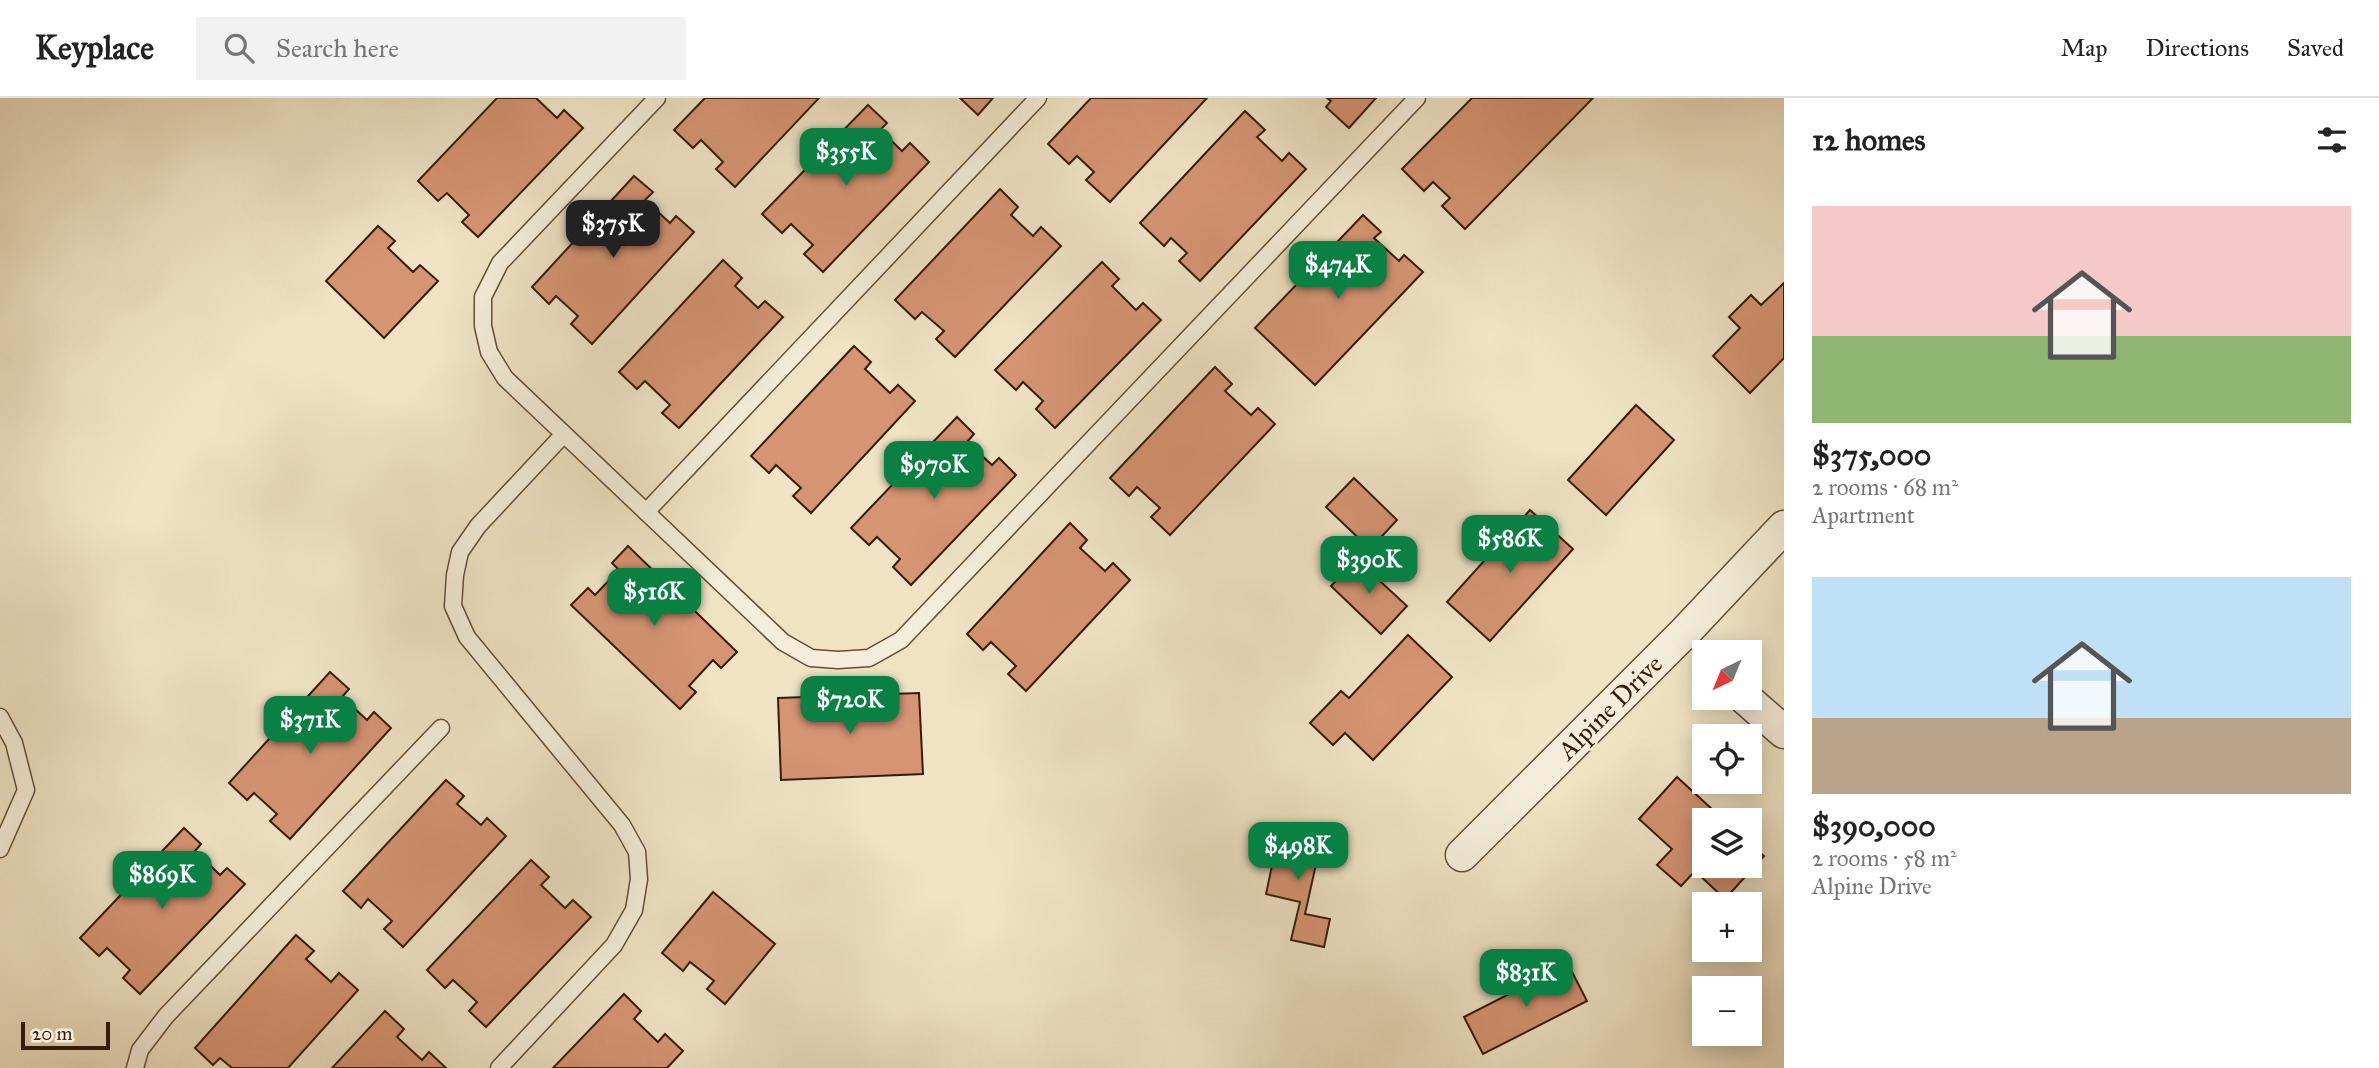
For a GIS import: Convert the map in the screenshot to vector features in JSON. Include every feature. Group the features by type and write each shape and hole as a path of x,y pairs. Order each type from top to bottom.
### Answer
{"street":[{"name":"Alpine Drive","path":"1697,640 1784,527"},
{"name":"Alpine Drive","path":"1462,855 1692,645"},
{"path":"1759,710 1784,732"}],"lane":[{"path":"657,98 500,263 483,297 482,326 489,352 505,378 783,642 811,658 838,660 869,658 901,640 1418,98"},
{"path":"646,512 1038,98"},
{"path":"499,1068 614,945 634,911 639,879 637,852 622,825 467,637 453,606 460,552 478,526 564,434"},
{"path":"0,718 14,743 26,790 0,849"},
{"path":"135,1068 140,1050 166,1016 441,729"}],"building":[{"path":"497,98 536,98 557,118 564,110 583,128 478,237 462,222 469,215 447,193 438,201 418,181"},
{"path":"705,98 819,98 735,187 716,169 723,162 701,140 693,148 674,130"},
{"path":"960,98 993,98 978,115"},
{"path":"1091,98 1207,98 1110,202 1086,180 1094,172 1077,156 1069,164 1048,144"},
{"path":"1327,98 1376,98 1349,128 1326,107 1331,101"},
{"path":"1472,98 1593,98 1465,229 1442,206 1450,198 1433,182 1424,191 1402,169"},
{"path":"868,105 887,123 880,130 902,151 910,143 929,162 823,272 804,254 813,245 791,224 782,233 762,214"},
{"path":"1245,111 1265,130 1257,137 1282,161 1289,153 1306,169 1200,281 1179,261 1187,253 1171,238 1164,246 1140,223"},
{"path":"634,176 653,192 645,200 670,223 676,216 694,232 592,344 571,324 578,316 556,296 549,304 532,287"},
{"path":"1000,189 1018,207 1011,215 1033,236 1041,227 1061,246 955,357 936,339 944,331 922,312 915,319 895,300"},
{"path":"1363,215 1381,232 1374,238 1399,261 1404,255 1423,272 1315,385 1255,328"},
{"path":"378,226 395,241 388,248 413,272 420,265 438,281 384,338 326,281"},
{"path":"723,260 742,278 735,286 758,308 765,301 783,317 679,428 662,413 670,405 645,381 637,389 619,372"},
{"path":"1102,262 1119,279 1112,286 1136,310 1143,303 1161,320 1055,428 1036,409 1043,401 1023,382 1016,390 995,370"},
{"path":"1784,283 1784,358 1750,393 1713,356 1740,328 1729,317 1751,295 1761,305"},
{"path":"854,346 871,362 865,369 890,393 898,385 915,401 811,513 793,496 801,488 776,465 769,473 751,456"},
{"path":"1215,367 1232,384 1225,391 1251,415 1258,408 1275,424 1170,535 1151,517 1160,508 1137,487 1129,496 1110,478"},
{"path":"1636,405 1674,440 1606,515 1568,480"},
{"path":"957,417 974,434 967,442 992,465 999,458 1016,475 911,585 893,567 900,559 877,537 869,545 851,528"},
{"path":"1354,478 1397,520 1370,549 1326,507"},
{"path":"1530,510 1573,549 1490,641 1447,602"},
{"path":"1070,523 1087,540 1080,548 1105,571 1113,563 1130,580 1026,691 1008,674 1016,666 991,642 983,650 967,634"},
{"path":"628,546 737,652 721,668 713,660 689,686 696,692 680,709 571,605 588,588 595,595 619,570 612,563"},
{"path":"1356,559 1407,606 1381,634 1331,586"},
{"path":"1408,635 1452,677 1373,760 1345,733 1333,745 1310,723 1341,691 1349,698"},
{"path":"330,672 349,689 342,697 367,720 374,712 391,728 290,839 270,821 277,814 254,793 247,800 229,783"},
{"path":"919,693 923,774 781,780 778,698"},
{"path":"1677,777 1692,791 1692,794 1696,794 1711,808 1692,808 1692,874 1681,886 1657,865 1672,849 1639,819"},
{"path":"446,780 464,796 457,804 481,825 487,818 506,836 403,947 384,929 392,921 368,899 361,908 343,891"},
{"path":"184,828 201,844 195,851 220,875 227,868 245,884 140,994 123,978 130,970 107,948 99,956 80,938"},
{"path":"1280,828 1322,837 1305,914 1330,919 1324,947 1291,940 1300,902 1266,894"},
{"path":"531,860 549,877 541,885 565,908 573,900 591,917 486,1027 469,1011 477,1002 453,980 445,988 427,970"},
{"path":"1702,878 1744,878 1731,892 1718,892"},
{"path":"713,892 775,944 725,1004 707,989 714,981 690,962 683,971 662,953"},
{"path":"296,935 314,951 306,959 331,982 339,973 358,990 288,1068 232,1068 220,1058 213,1065 195,1048"},
{"path":"1568,964 1587,1001 1483,1054 1464,1017"},
{"path":"624,994 641,1011 634,1019 658,1042 665,1034 683,1051 667,1068 553,1068"},
{"path":"385,1011 404,1029 397,1037 422,1060 429,1052 446,1068 332,1068"}]}
